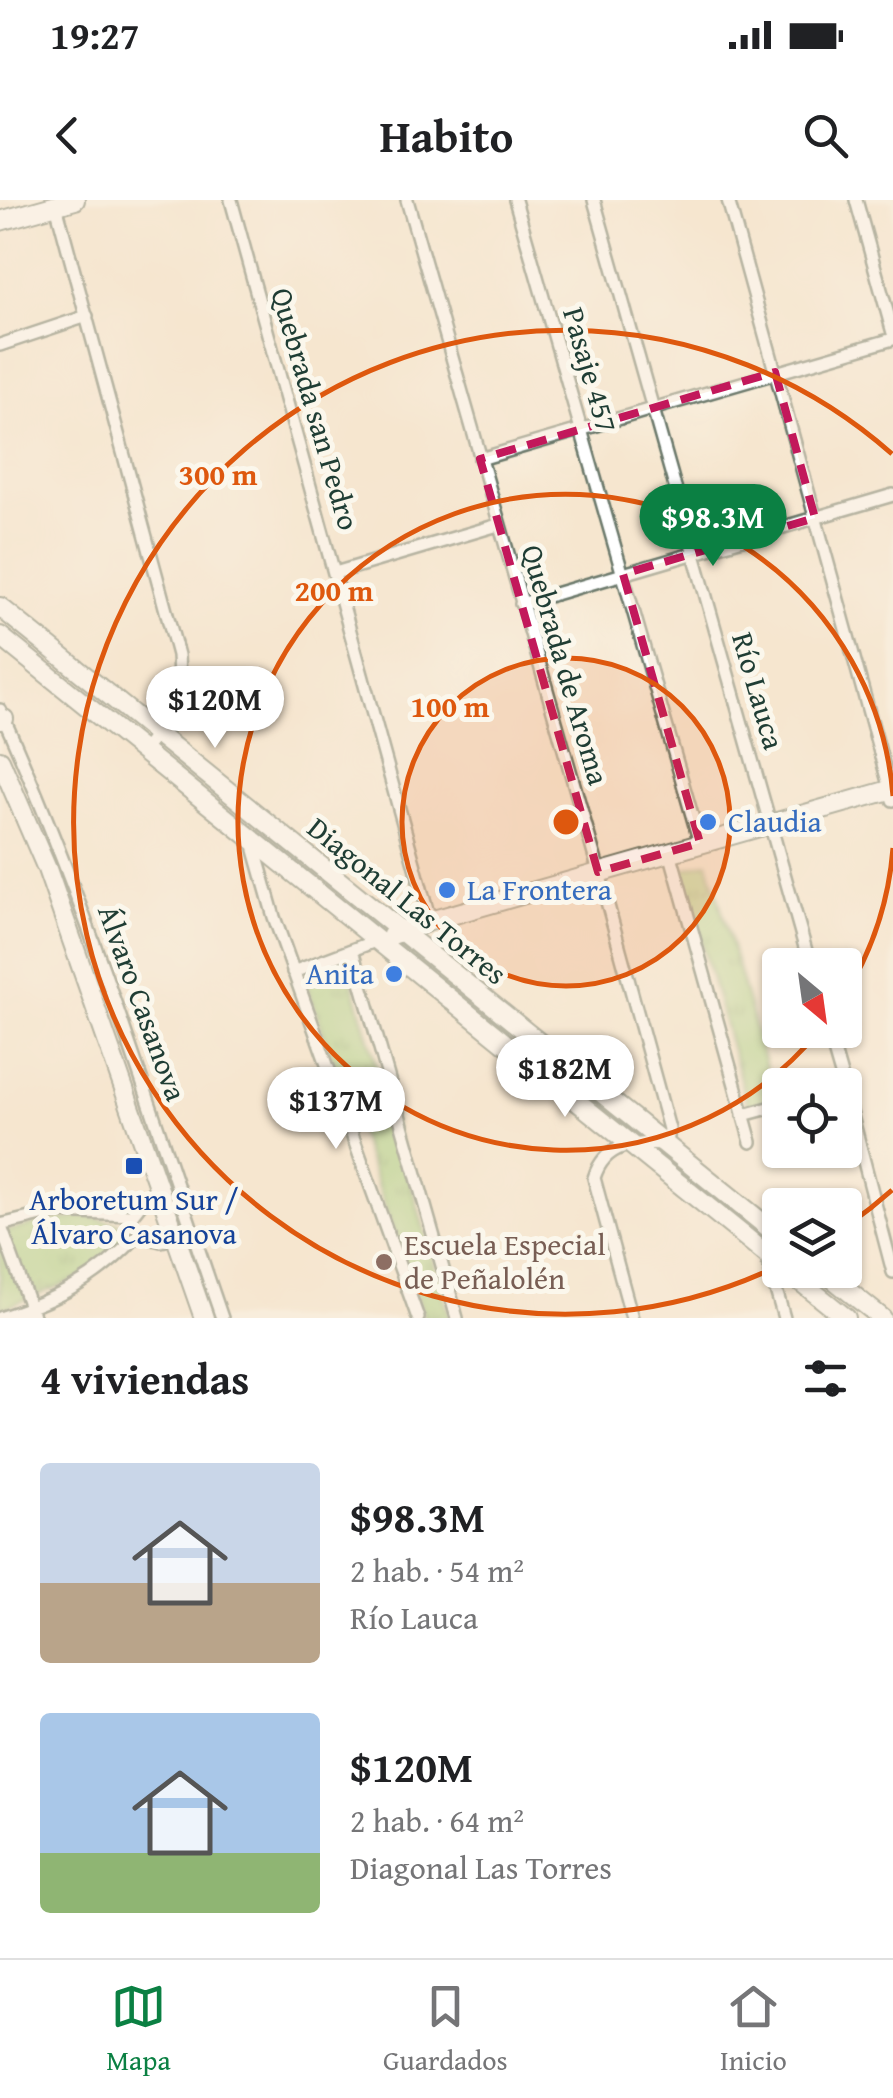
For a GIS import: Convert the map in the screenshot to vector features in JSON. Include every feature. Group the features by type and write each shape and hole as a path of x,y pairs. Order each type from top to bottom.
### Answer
{"main road":[{"path":"0,221 75,200"},
{"name":"Diagonal Las Torres","path":"0,607 762,1222"},
{"name":"Diagonal Las Torres","path":"0,636 762,1250"},
{"name":"Álvaro Casanova","path":"0,760 47,869 167,1183 204,1318"},
{"path":"378,940 598,872 892,793"},
{"path":"808,1288 846,1318"},
{"path":"844,1288 882,1318"}],"street":[{"name":"Quebrada san Pedro","path":"230,200 430,921"},
{"name":"Quebrada de Aroma","path":"407,200 669,1129 667,1144"},
{"name":"Pasaje 457","path":"515,200 700,843"},
{"name":"Río Lauca","path":"594,200 805,948"},
{"path":"728,200 892,793"},
{"path":"480,459 893,336 856,200"},
{"path":"56,206 178,655 180,680 176,699 157,735 144,750"},
{"path":"0,346 87,316"},
{"path":"521,604 893,495"},
{"path":"335,573 498,525"},
{"name":"Álvaro Casanova","path":"1,716 86,925 167,1183"},
{"path":"255,840 254,850 293,972 418,1318"},
{"path":"670,852 751,1142"},
{"path":"293,972 378,940"},
{"path":"352,950 457,1318"},
{"path":"744,1116 762,1110"},
{"path":"632,1318 593,1183 600,1164 630,1142 667,1144"},
{"path":"862,1155 893,1272"},
{"path":"132,1216 146,1196 167,1183"},
{"path":"32,1313 0,1224 55,1212 132,1216"},
{"path":"132,1216 138,1234 154,1241 184,1234"},
{"path":"0,1318 32,1313 90,1280 138,1234"},
{"name":"Álvaro Casanova","path":"184,1234 222,1318"},
{"path":"778,1288 784,1318"}],"highlighted area":[{"path":"775,372 815,518 623,574 700,843 598,872 480,459"}],"green space":[{"path":"708,862 766,1068 762,1068 762,1103 748,1107 681,870"},
{"path":"347,963 450,1318 424,1318 305,981 307,975"},
{"path":"89,1216 119,1223 123,1245 85,1276 0,1310 0,1233"}],"place":[{"name":"Claudia","path":"708,822"},
{"name":"La Frontera","path":"447,890"},
{"name":"Anita","path":"394,974"},
{"name":"Arboretum Sur / Álvaro Casanova","path":"134,1166"},
{"name":"Escuela Especial de Peñalolén","path":"384,1262"}]}
